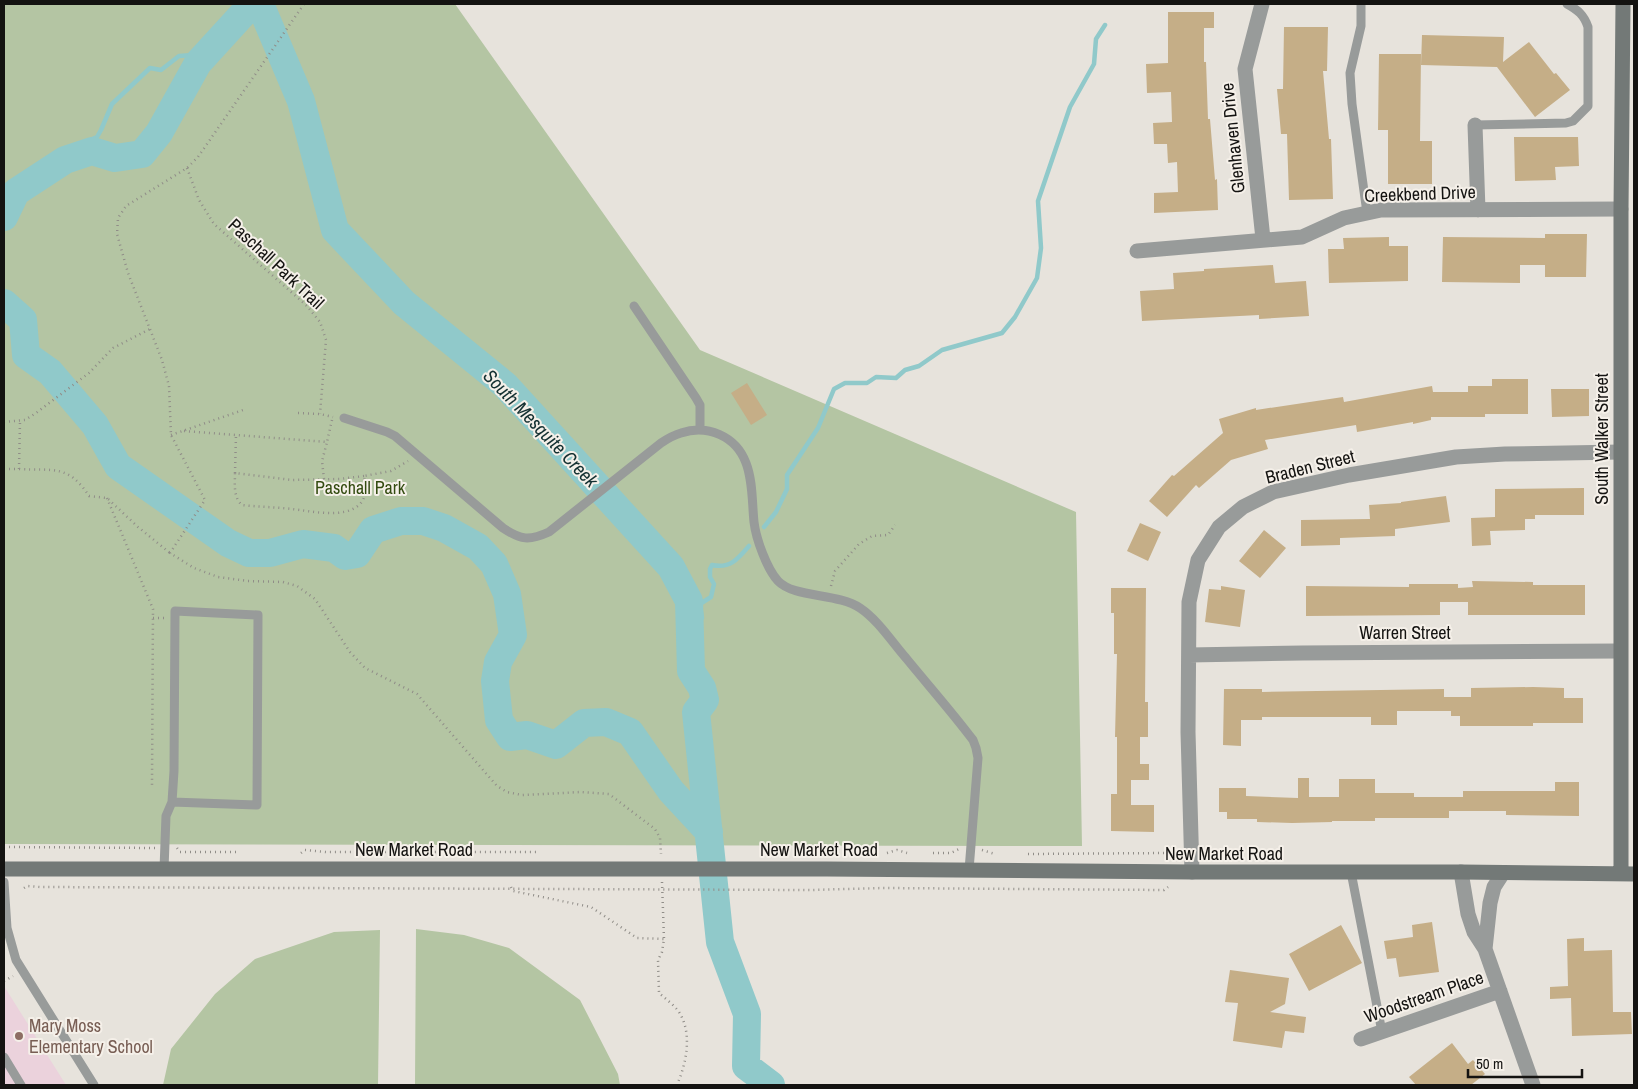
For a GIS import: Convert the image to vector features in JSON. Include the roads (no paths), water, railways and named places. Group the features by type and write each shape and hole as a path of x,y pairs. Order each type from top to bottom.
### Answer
{"street":[{"name":"Glenhaven Drive","path":"1262,4 1245,69 1263,239"},
{"name":"South Walker Street","path":"1623,4 1620,651 1627,874"},
{"path":"1476,124 1478,210"},
{"name":"Creekbend Drive","path":"1137,251 1302,237 1344,218 1381,210 1621,209"},
{"name":"Braden Street","path":"1192,872 1188,732 1189,602 1198,560 1219,527 1243,507 1273,492 1349,475 1456,457 1505,454 1620,452"},
{"name":"Warren Street","path":"1189,655 1620,651"},
{"name":"New Market Road","path":"4,869 827,869 1627,874"},
{"path":"1461,872 1468,914 1474,932 1486,949 1533,1085"},
{"path":"1486,949 1490,903 1494,887 1503,873"},
{"name":"Woodstream Place","path":"1361,1039 1500,991"}],"lane":[{"path":"1361,4 1360,26 1350,73 1352,104 1367,213"},
{"path":"1476,124 1566,123 1573,121 1588,106 1588,27 1585,18 1576,8 1567,4"},
{"path":"634,306 700,405 700,430"},
{"path":"344,418 387,432 402,441 503,528 520,538 528,539 549,532 661,443 681,432 713,431 726,438 738,448 746,462 757,538 768,566 779,582 790,589 851,603 868,615 973,740 978,758 969,870"},
{"path":"164,869 166,816 172,802 174,771 175,611 258,615 257,806 172,802"},
{"path":"1351,872 1382,1032"},
{"path":"4,882 7,928 16,960 94,1085"},
{"path":"4,1057 21,1085"}],"waterway":[{"name":"South Mesquite Creek","path":"4,217 16,192 65,160 92,151 115,158 142,154 159,133 198,63 252,4"},
{"name":"South Mesquite Creek","path":"260,4 301,101 335,230 404,303 505,385 671,567 689,601 691,671 702,688 705,700 696,712 720,942 747,1014 746,1066 771,1085"},
{"path":"764,527 776,512 787,489 787,475 818,428 834,389 845,383 867,383 876,377 896,378 905,370 919,366 942,350 1002,333 1015,317 1037,278 1041,248 1038,201 1070,107 1094,64 1096,39 1105,25"},
{"path":"71,158 81,144 97,137 112,104 150,68 161,70 179,56 207,54"},
{"name":"South Mesquite Creek","path":"4,303 23,320 26,355 50,372 95,425 118,466 228,543 249,553 270,553 303,544 334,548 345,556 357,554 373,530 401,521 423,521 444,528 478,547 494,564 507,594 513,635 498,662 495,681 499,720 510,737 527,735 556,745 584,723 606,722 630,732 671,791 709,832"},
{"path":"690,629 702,618 700,604 711,597 714,584 710,577 712,565 724,566 733,562 749,546"}],"place":[{"name":"Mary Moss Elementary School","path":"19,1036"}],"park label":[{"name":"Paschall Park","path":"360,488"}]}
